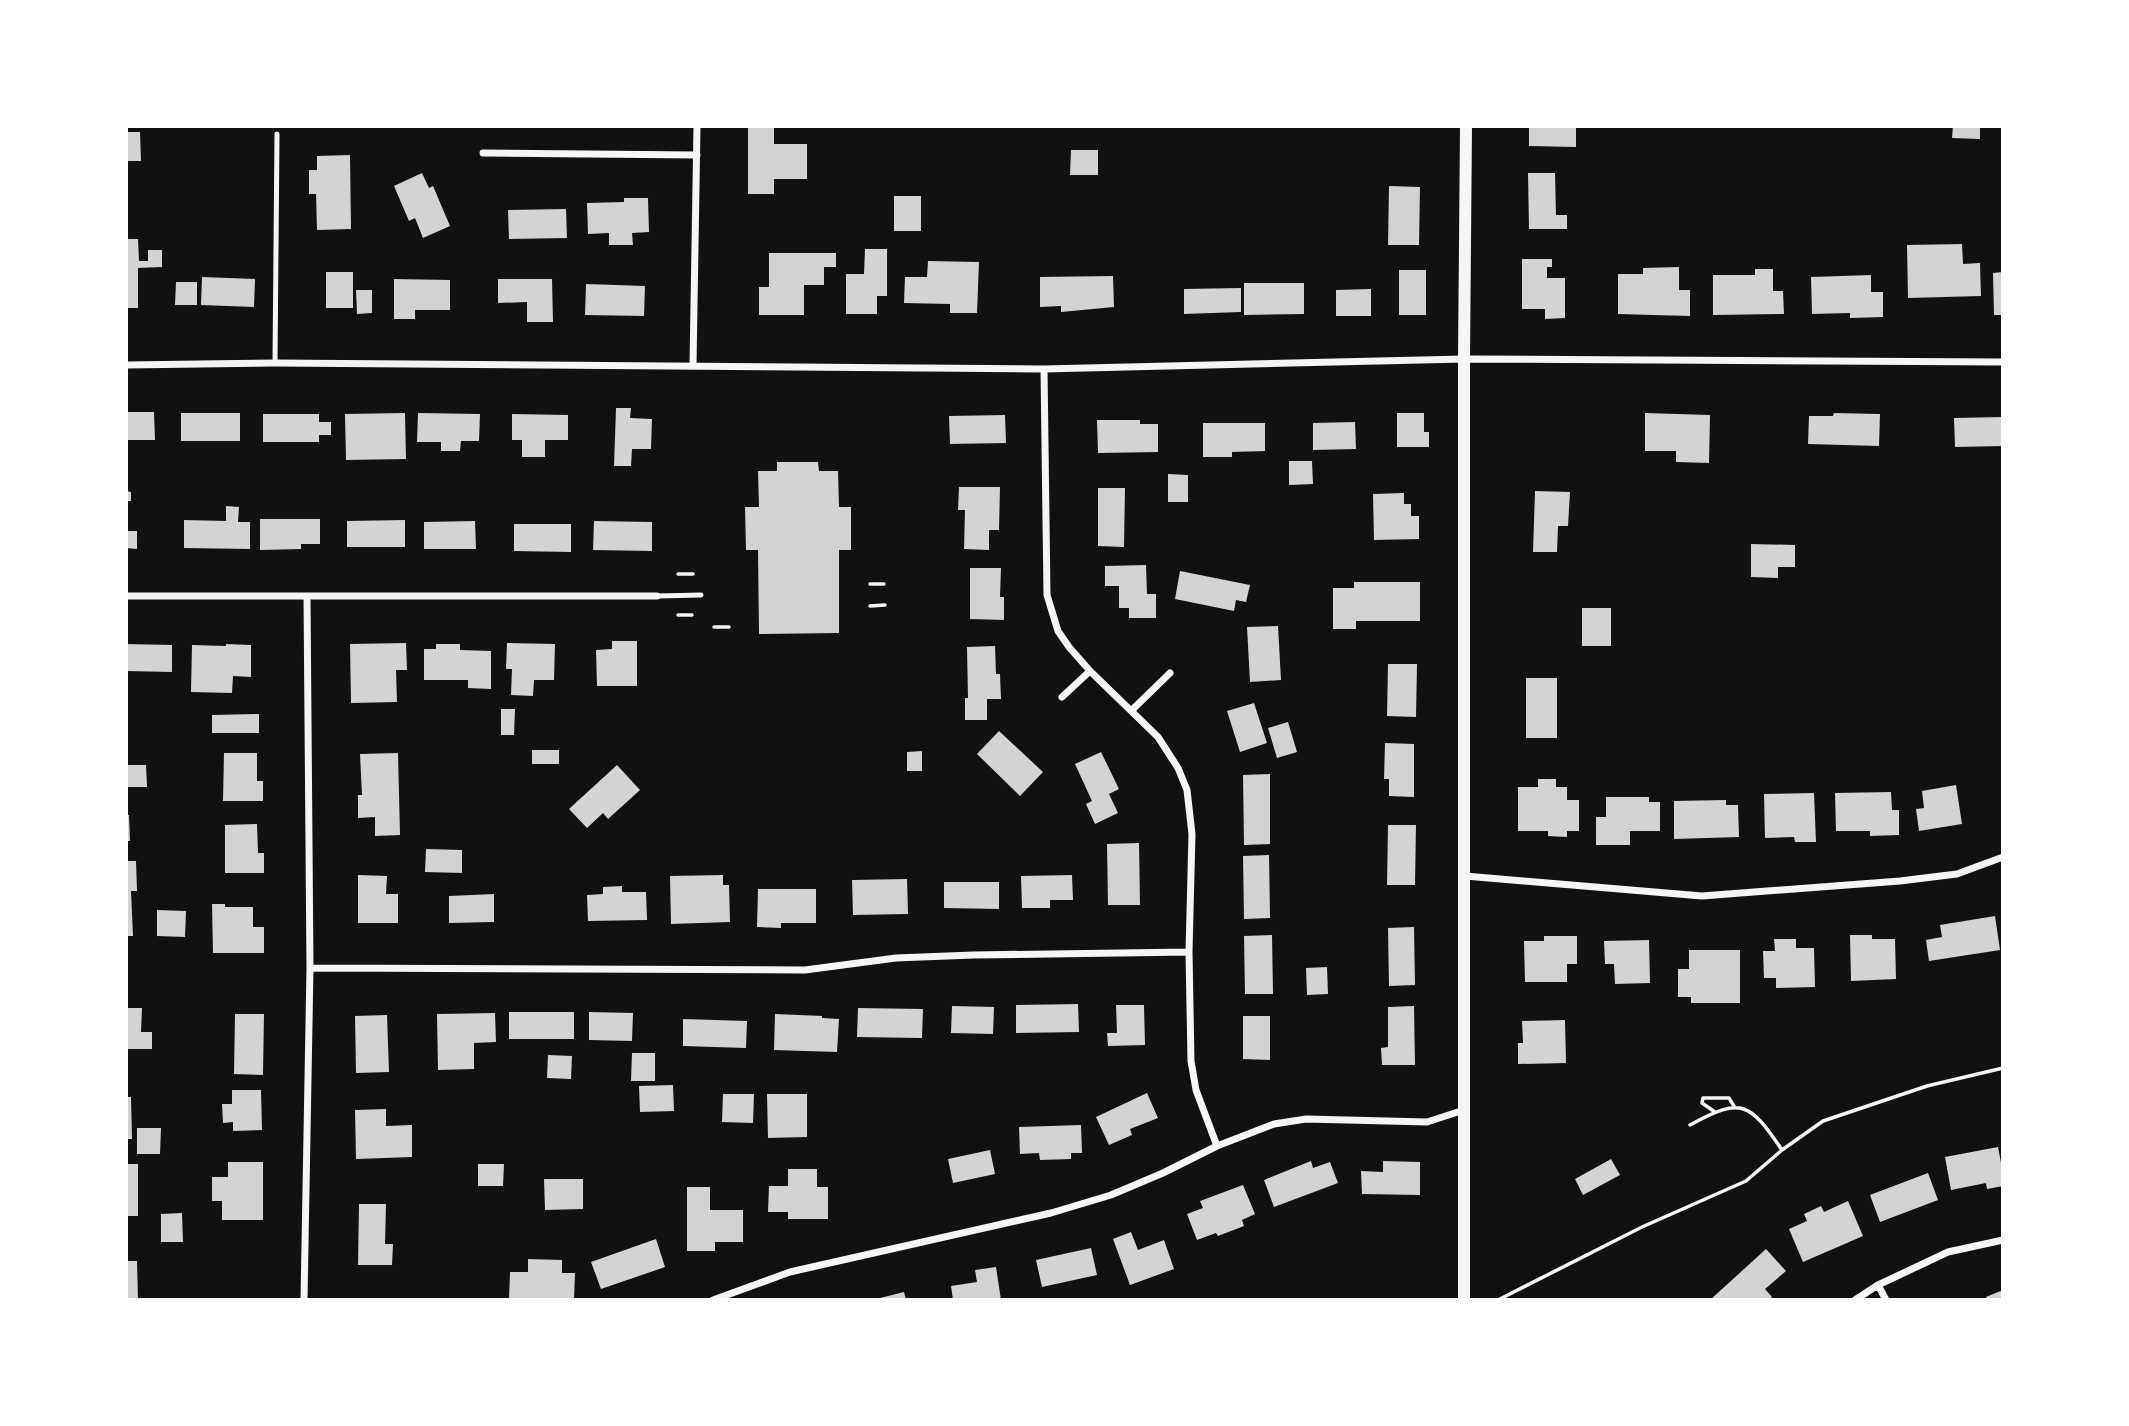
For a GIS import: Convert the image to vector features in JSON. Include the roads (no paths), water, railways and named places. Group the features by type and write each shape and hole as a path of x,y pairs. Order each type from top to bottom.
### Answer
{"street":[{"path":"693,366 697,126"},
{"path":"1464,1300 1466,126"},
{"path":"483,153 697,155"},
{"path":"126,365 275,363 1044,369 1464,359 2003,362"},
{"path":"1044,369 1047,595 1058,631 1090,671 1132,710 1167,749 1187,790 1192,834 1189,952 1191,1062 1199,1099 1217,1146"},
{"path":"126,596 657,596"},
{"path":"304,1300 310,968 307,596"},
{"path":"1062,697 1090,671"},
{"path":"1132,710 1170,673"},
{"path":"1465,876 1702,896 1957,874 2003,857"},
{"path":"310,968 805,970 896,958 1189,952"},
{"path":"713,1300 790,1272 1051,1213 1121,1191 1217,1146 1274,1124 1306,1119 1427,1122 1465,1110"},
{"path":"1855,1300 1878,1285 1948,1252 2003,1240"},
{"path":"1878,1285 1886,1300"}],"lane":[{"path":"275,363 277,134"},
{"path":"657,596 701,595"}]}
